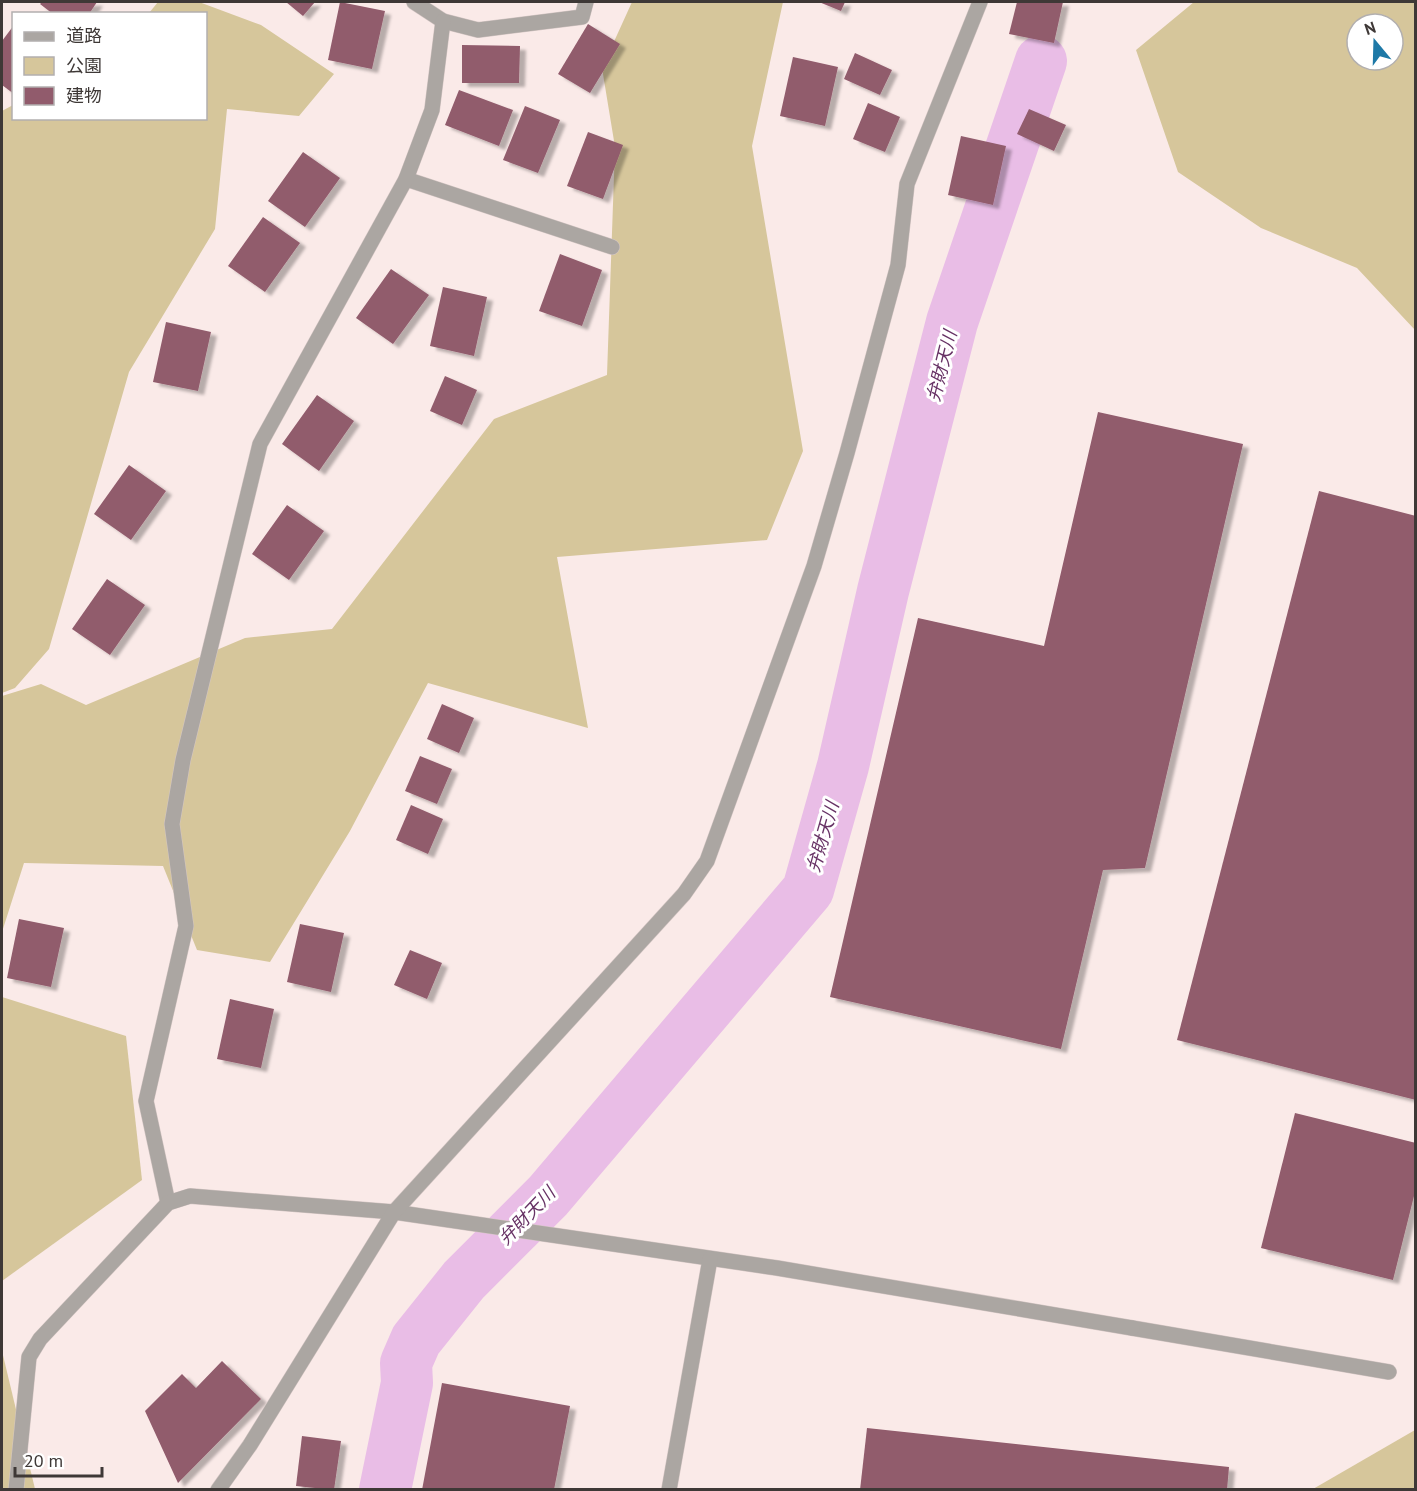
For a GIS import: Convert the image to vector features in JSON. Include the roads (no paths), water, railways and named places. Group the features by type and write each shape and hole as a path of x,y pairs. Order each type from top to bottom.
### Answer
{"street":[{"path":"414,2 443,21 478,30 582,17 586,2"},
{"path":"218,1490 250,1445 394,1212 684,894 707,861 814,566 844,465 898,265 907,184 980,2"},
{"path":"168,1203 146,1101 186,926 172,824 183,760 260,444 406,179 432,110 443,21"},
{"path":"406,179 612,247"},
{"path":"16,1490 29,1357 40,1339 168,1203 190,1196 394,1212 446,1219 710,1259 1389,1372"},
{"path":"669,1490 710,1259"}],"waterway":[{"name":"弁財天川","path":"385,1490 407,1383 406,1363 416,1340 464,1280 548,1196 808,890 843,766 883,591 952,322 1041,61"}]}
